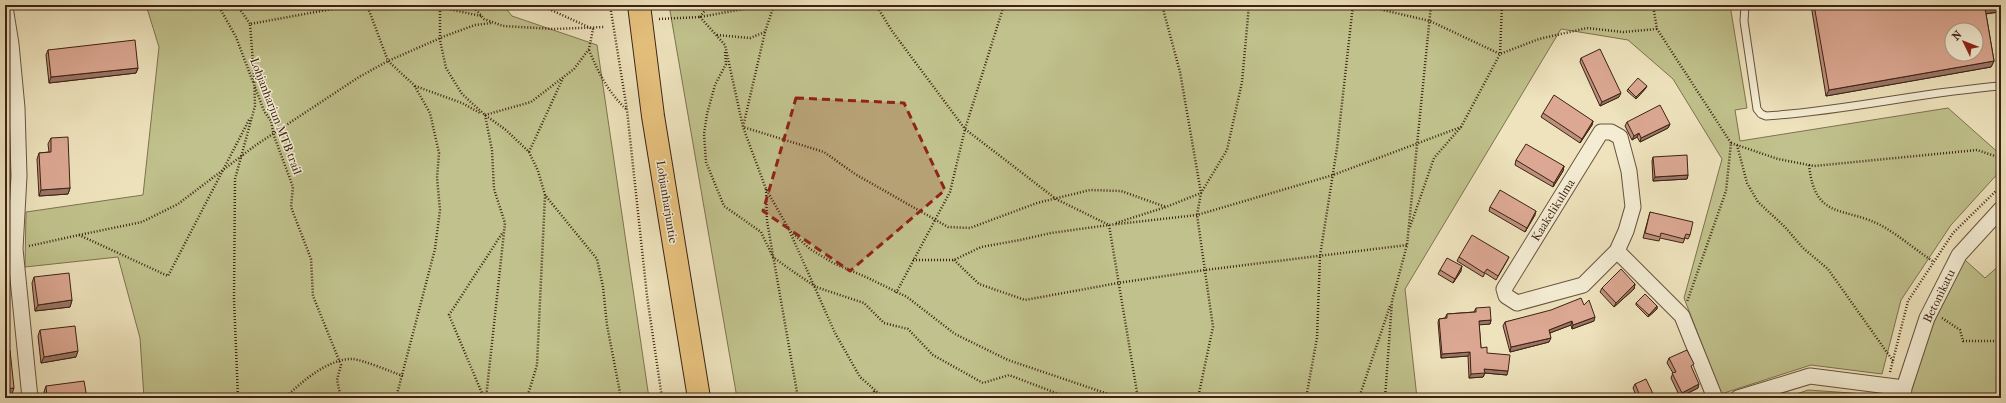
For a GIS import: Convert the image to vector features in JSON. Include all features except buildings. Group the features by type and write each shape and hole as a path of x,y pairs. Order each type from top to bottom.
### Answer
{"highway":[{"name":"Lohjanharjuntie","path":"638,5 654,124 700,398"}],"street":[{"path":"5,7 11,44 17,108 19,176 10,250 30,398"},
{"name":"Kaakelikulma","path":"1601,132 1611,132 1620,137 1629,171 1633,207 1626,231 1617,251 1583,285 1516,303 1506,296 1504,288 1601,132"},
{"name":"Betonikatu","path":"1903,393 1927,318 1959,255 2001,209"},
{"path":"1617,251 1682,316 1715,398"},
{"path":"1738,398 1810,376 1903,393"}],"lane":[{"path":"1745,5 1744,21 1757,109 1760,114 1766,116 1844,108 1966,88 2001,86"}],"path":[{"name":"Lohjanharjun MTB trail","path":"218,5 236,37 264,111 271,121 274,134 293,187 291,207 311,260 313,296 340,362"},
{"path":"234,5 250,24 254,84 253,112 235,179 234,299 238,398"},
{"path":"250,24 354,5"},
{"path":"367,5 388,61 414,86 430,113 439,153 437,178 440,210 435,249 403,376 396,398"},
{"path":"403,5 439,6 481,16"},
{"path":"472,5 481,16 491,23 503,26 593,29 604,27"},
{"path":"540,5 593,29"},
{"path":"610,5 628,110 647,296 662,398"},
{"path":"700,17 709,5"},
{"path":"659,19 700,17 765,5"},
{"path":"743,127 765,32 774,5"},
{"path":"876,5 892,31 965,128 1056,199 1108,225 1166,207 1201,193 1227,150 1242,82 1249,5"},
{"path":"896,293 934,219 950,192 965,128 1004,5"},
{"path":"1162,5 1180,72 1201,193 1197,216 1213,327 1198,398"},
{"path":"1306,398 1317,338 1320,256 1333,176 1353,5"},
{"path":"1373,5 1383,10 1430,21 1500,54 1539,39 1587,28 1623,32 1657,29"},
{"path":"1359,398 1392,301 1407,245 1431,5"},
{"path":"1408,230 1434,158 1461,127 1500,54 1502,5"},
{"path":"1654,5 1657,29 1731,144 1778,159 1814,166 1977,150 2001,158"},
{"path":"439,6 440,38 446,68 462,94 485,115 506,130 529,152 538,171 545,195 537,365 527,398"},
{"path":"700,17 725,45 743,127 766,189 790,231 835,333 860,377 884,398"},
{"path":"10,250 142,222 178,204 274,134 359,78 388,61 440,38 475,25 491,23"},
{"path":"414,86 462,103 485,115 530,102 574,69 589,49 593,29"},
{"path":"716,35 750,38 765,32"},
{"path":"725,45 726,64 715,85 707,114 704,134 706,162 724,206 761,232 773,257 816,287 864,303 884,322 908,329 933,355 983,383 1009,375 1069,398"},
{"path":"589,49 597,69 612,96 628,110"},
{"path":"529,152 563,77"},
{"path":"79,235 168,276 253,112"},
{"path":"485,115 492,150 494,189 505,223 485,398"},
{"path":"743,127 824,152 855,174 948,227 970,228 1037,203 1090,190 1121,191 1166,207"},
{"path":"913,260 954,260 981,247 1051,233 1108,225 1197,216 1333,176 1461,127"},
{"path":"1682,316 1726,191 1731,144"},
{"path":"1737,146 1747,183 1758,202 1785,227 1803,248 1828,270 1893,361"},
{"path":"1809,165 1810,181 1815,194 1826,206 1883,226 1934,262"},
{"path":"766,189 767,221 798,398"},
{"path":"545,195 597,259 603,287 607,325 621,398"},
{"path":"1108,225 1138,398"},
{"path":"485,398 449,315 504,231"},
{"path":"790,231 810,249 896,293 907,297 955,334 1008,360 1120,398"},
{"path":"954,260 979,284 1025,300 1118,283 1205,270 1407,245"},
{"path":"1385,398 1392,301"},
{"path":"1931,310 1960,330 1963,341 2001,341"},
{"path":"285,398 298,385 326,365 353,359 403,376"},
{"path":"340,362 341,365 337,380 341,398"},
{"path":"874,390 875,398"}],"highlighted area":[{"path":"796,98 904,103 945,190 850,271 763,211"}],"green space":[{"path":"146,5 503,5 512,16 597,45 649,398 144,398 140,338 118,257 25,267 26,212 143,195 159,47"},
{"path":"669,5 1730,5 1747,108 1735,110 1740,141 1948,108 2001,155 2001,170 1951,225 1901,300 1882,374 1811,365 1721,394 1684,298 1722,159 1673,79 1628,40 1561,29 1405,289 1417,398 737,398"},
{"path":"11,169 9,231 5,233 5,170"},
{"path":"1965,260 1985,278 2001,264 2001,398 1909,398 1929,332"},
{"path":"1808,390 1880,395 1880,398 1785,398"}]}
